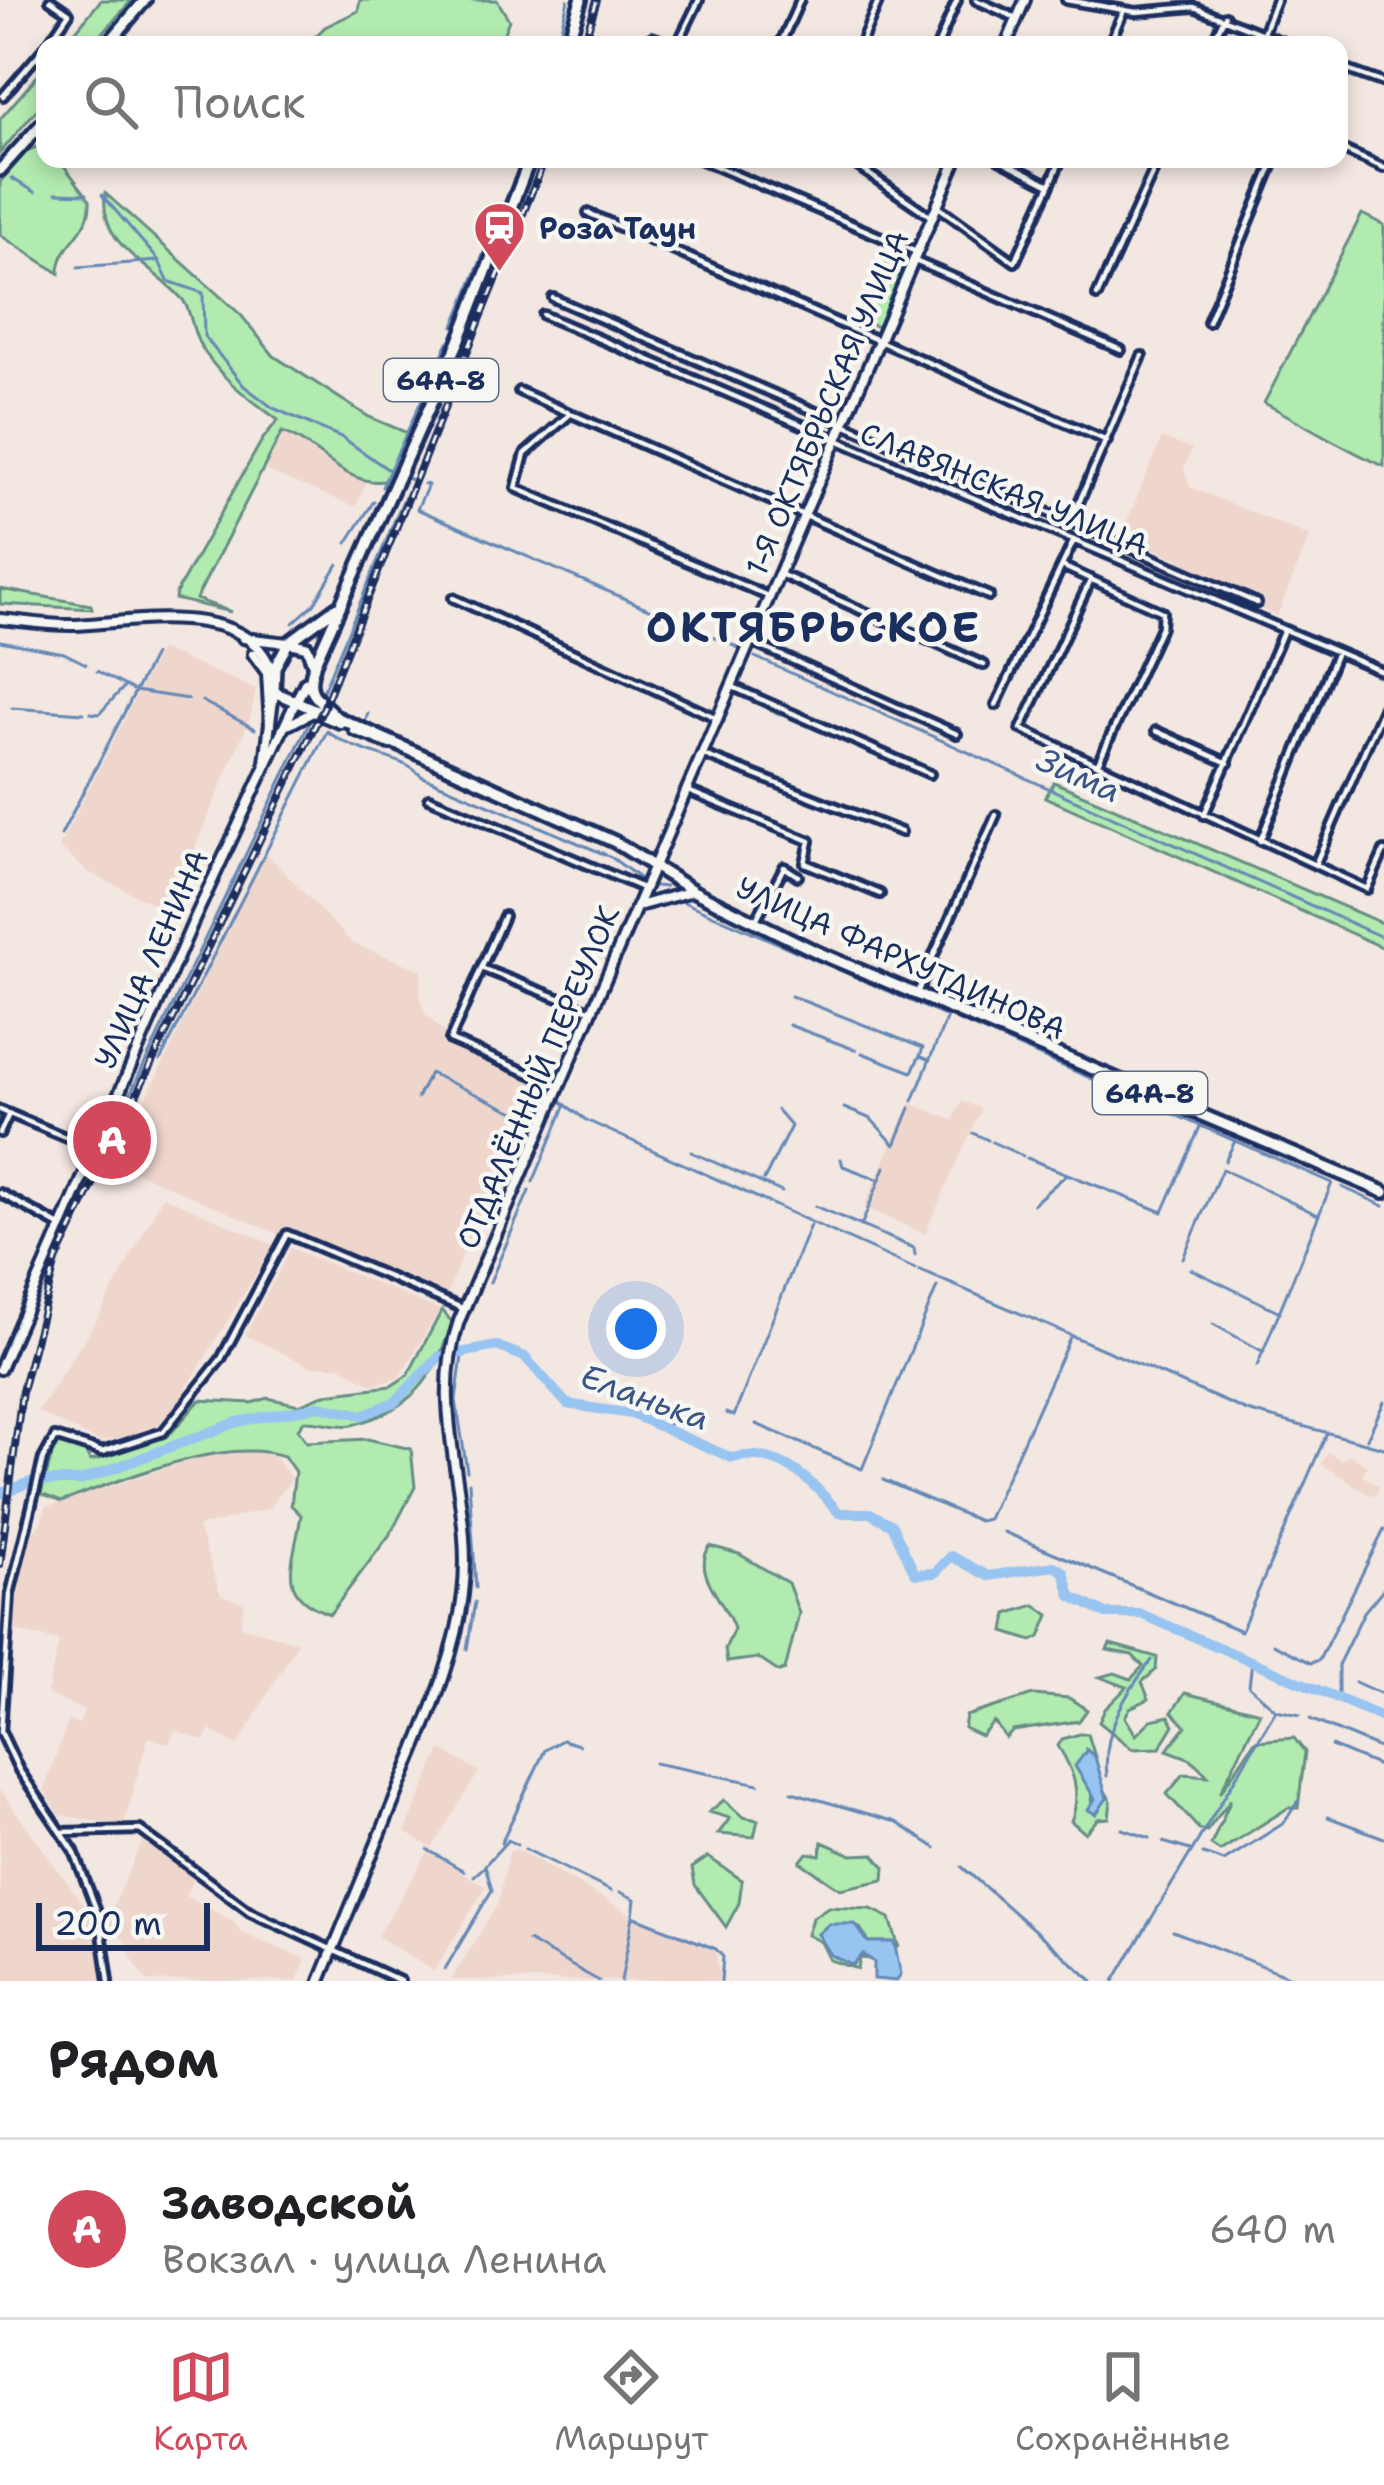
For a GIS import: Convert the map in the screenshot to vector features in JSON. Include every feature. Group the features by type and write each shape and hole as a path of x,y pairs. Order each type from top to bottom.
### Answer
{"main road":[{"path":"115,36 145,0"},
{"path":"570,36 581,0"},
{"path":"1010,36 1025,0"},
{"path":"4,166 36,141"},
{"name":"64А-8","path":"296,701 459,341 526,168"},
{"name":"1-Я ОКТЯБРЬСКАЯ УЛИЦА","path":"655,865 719,719 738,689 770,596 953,168"},
{"name":"64А-8","path":"288,643 345,598"},
{"path":"0,619 64,625 180,618 242,638 307,647 314,666 311,695 336,717"},
{"path":"242,638 268,660 274,686"},
{"path":"242,638 264,665 270,725"},
{"path":"274,686 288,643"},
{"name":"УЛИЦА ФАРХУТДИНОВА","path":"274,686 296,701 571,820 754,923 1384,1192"},
{"name":"УЛИЦА ЛЕНИНА","path":"265,769 274,686"},
{"name":"УЛИЦА ЛЕНИНА","path":"0,1369 296,701"},
{"path":"280,741 296,716 313,712 400,746"},
{"name":"ОТДАЛЁННЫЙ ПЕРЕУЛОК","path":"320,1981 430,1714 463,1597 464,1540 446,1418 446,1373 454,1337 655,865"},
{"path":"637,907 672,893 695,892"}],"street":[{"path":"50,0 69,14 53,36"},
{"path":"681,36 699,0"},
{"path":"784,36 800,0"},
{"path":"864,36 879,0"},
{"path":"942,36 957,0"},
{"path":"976,0 1018,18"},
{"path":"1066,0 1123,10 1187,7 1225,16 1270,36"},
{"path":"1263,33 1276,0"},
{"path":"1112,36 1123,10"},
{"path":"1215,36 1225,16"},
{"path":"3,96 36,58"},
{"path":"1348,70 1384,83"},
{"path":"1348,152 1384,168"},
{"path":"718,168 1121,350"},
{"path":"860,168 933,218"},
{"path":"1017,168 1050,185"},
{"path":"938,206 1016,262 1057,168"},
{"path":"1097,296 1156,168"},
{"path":"1208,322 1271,168"},
{"path":"588,212 1107,441"},
{"path":"553,298 1257,603"},
{"name":"СЛАВЯНСКАЯ УЛИЦА","path":"543,315 837,444 1384,672"},
{"path":"1071,521 1142,356"},
{"path":"519,391 989,596"},
{"path":"569,415 525,454 516,488 770,596"},
{"path":"996,705 1075,540"},
{"path":"1062,566 1162,612 1161,627 1098,763"},
{"path":"780,574 984,665"},
{"path":"1091,579 1022,728 1367,889 1384,851"},
{"path":"453,598 719,719"},
{"path":"1204,815 1284,630"},
{"path":"751,643 957,734"},
{"path":"1260,841 1337,652"},
{"path":"738,689 930,774"},
{"path":"1315,865 1384,706"},
{"path":"1156,731 1228,763"},
{"path":"704,755 901,832"},
{"path":"688,791 810,841 805,863 880,894"},
{"path":"429,798 645,889"},
{"path":"917,993 996,815"},
{"path":"754,923 784,867 798,876"},
{"path":"504,916 450,1040 560,1086"},
{"path":"481,968 592,1011"},
{"path":"0,1110 94,1149"},
{"path":"0,1132 8,1116"},
{"path":"0,1193 41,1211 60,1226"},
{"path":"109,1981 100,1919 62,1832 19,1770 1,1732 10,1594 43,1459 55,1437 102,1452 163,1432 221,1359 287,1234 464,1309"},
{"path":"62,1832 140,1830 250,1912 400,1981"}],"shaded area":[{"path":"286,431 324,461 367,480 356,507 264,470"},
{"path":"1162,438 1192,449 1184,468 1190,487 1310,536 1277,616 1174,572 1178,559 1121,535"},
{"path":"160,649 256,689 250,718 168,911 88,872 59,847"},
{"path":"265,852 353,944 422,970 420,998 425,1014 446,1034 442,1044 533,1082 447,1293 296,1235 285,1237 115,1163"},
{"path":"962,1101 981,1109 925,1234 864,1207 910,1103 953,1120"},
{"path":"163,1196 274,1245 167,1420 137,1435 100,1442 37,1412 98,1318"},
{"path":"291,1248 440,1310 399,1378 373,1385 339,1366 309,1366 245,1335"},
{"path":"269,1450 292,1479 268,1509 198,1527 221,1595 245,1603 240,1626 298,1642 238,1745 210,1730 205,1741 175,1730 169,1744 148,1737 123,1826 60,1815 44,1790 68,1721 79,1724 84,1711 47,1694 59,1641 10,1630 31,1533 41,1523 46,1507 200,1457"},
{"path":"1328,1452 1342,1461 1348,1454 1367,1466 1362,1475 1380,1487 1373,1497 1321,1464"},
{"path":"441,1749 479,1772 432,1848 405,1832"},
{"path":"0,1790 86,1908 98,1942 102,1981 0,1981"},
{"path":"142,1842 195,1875 185,1896 234,1922 241,1933 306,1959 297,1981 147,1981 126,1949 128,1945 106,1922"},
{"path":"517,1849 636,1917 715,1948 720,1981 451,1980 498,1903 509,1852"},
{"path":"428,1852 486,1887 434,1971 377,1936"}],"green space":[{"path":"101,0 132,0 100,36 71,36"},
{"path":"360,0 497,0 509,20 503,36 316,36 358,11"},
{"path":"36,77 36,111 0,153 0,119"},
{"path":"36,147 36,168 66,168 90,200 86,221 64,253 59,273 0,235 0,182 28,150"},
{"path":"105,193 241,315 274,356 369,417 410,434 389,480 374,482 346,472 282,432 196,599 231,612 175,599 176,593 262,440 278,420 215,366 199,343 183,300 119,241 105,212"},
{"path":"1362,214 1384,225 1384,466 1264,403"},
{"path":"893,247 909,254 878,327 862,320"},
{"path":"0,589 91,605 92,609 0,604"},
{"path":"1054,782 1384,924 1384,948 1045,797"},
{"path":"442,1310 452,1322 438,1360 406,1401 352,1425 304,1421 298,1429 307,1442 368,1439 411,1449 415,1487 391,1533 330,1614 300,1597 294,1587 292,1563 301,1515 291,1505 295,1472 284,1456 260,1451 203,1456 61,1502 41,1494 55,1444 84,1449 90,1461 172,1432 200,1400 252,1403 268,1398 299,1405 326,1394 391,1386 408,1375"},
{"path":"710,1546 739,1554 788,1583 799,1613 785,1670 779,1672 758,1658 727,1662 725,1649 734,1629 704,1567"},
{"path":"1035,1605 1049,1615 1040,1637 1032,1641 1004,1632 1007,1614"},
{"path":"1110,1644 1157,1657 1156,1670 1142,1682 1149,1699 1130,1708 1125,1717 1136,1735 1151,1720 1169,1716 1174,1725 1160,1748 1132,1749 1099,1722 1127,1687 1100,1677 1115,1673 1131,1679 1143,1666 1132,1655 1107,1650"},
{"path":"1185,1693 1260,1712 1220,1793 1255,1741 1294,1738 1305,1752 1298,1808 1288,1808 1220,1851 1211,1845 1231,1799 1207,1831 1200,1830 1167,1794 1184,1774 1208,1776 1191,1759 1167,1750 1186,1726 1172,1712"},
{"path":"1033,1695 1069,1698 1087,1710 1079,1721 1013,1731 1006,1738 994,1722 981,1736 964,1728 966,1716"},
{"path":"1088,1734 1095,1757 1086,1750 1093,1806 1107,1798 1104,1789 1111,1801 1109,1818 1098,1819 1085,1833 1071,1821 1074,1782 1058,1746 1062,1739"},
{"path":"724,1800 743,1817 758,1820 754,1837 718,1834 730,1818 709,1812"},
{"path":"822,1842 852,1855 874,1854 885,1867 884,1880 840,1889 800,1862 807,1853 820,1855"},
{"path":"708,1857 742,1880 739,1903 726,1927 695,1885 692,1868"},
{"path":"828,1907 871,1909 890,1918 899,1948 893,1942 869,1942 860,1928 829,1924 818,1934 827,1944 871,1959 860,1958 858,1969 830,1960 821,1942 807,1935 812,1918"}],"water":[{"path":"1087,1750 1095,1757 1107,1798 1096,1814 1088,1810 1095,1799 1075,1766"},
{"path":"829,1924 855,1924 868,1942 894,1942 901,1974 896,1981 874,1979 874,1962 863,1954 853,1965 831,1955 818,1934"}],"waterway":[{"path":"559,36 568,0"},
{"name":"Зима","path":"11,178 35,192"},
{"path":"454,326 514,179"},
{"name":"Зима","path":"56,193 87,194"},
{"name":"Зима","path":"102,195 159,261 168,281 203,293 204,336 244,386 273,408 343,438 393,473"},
{"path":"78,267 158,261"},
{"path":"382,487 448,342"},
{"name":"Зима","path":"406,478 412,480"},
{"name":"Зима","path":"424,484 428,485 417,509 739,648"},
{"path":"321,696 404,498"},
{"path":"347,543 374,501"},
{"path":"293,623 314,604 338,564"},
{"path":"0,641 64,653 86,664"},
{"path":"61,835 154,655"},
{"name":"Зима","path":"755,657 1384,938"},
{"path":"97,671 135,691 188,699"},
{"path":"91,713 99,714 125,686"},
{"path":"202,701 255,729"},
{"path":"12,708 84,713"},
{"path":"364,725 368,713"},
{"path":"119,1117 310,721"},
{"path":"160,1061 327,731 611,857 639,878"},
{"path":"655,886 665,887"},
{"path":"648,909 681,901 947,1017 913,1101"},
{"path":"791,996 923,1048 920,1056 929,1060"},
{"path":"957,1020 1332,1183 1257,1366"},
{"path":"789,1025 856,1050"},
{"path":"862,1053 912,1072 919,1057"},
{"path":"417,1098 430,1073 521,1115"},
{"path":"529,1119 533,1121 544,1095 549,1096"},
{"path":"559,1100 586,1120 915,1269"},
{"path":"533,1182 565,1107"},
{"path":"844,1108 871,1119 895,1145 910,1108"},
{"path":"764,1180 791,1126 777,1110"},
{"path":"1027,1158 1163,1212 1200,1127"},
{"path":"973,1133 988,1140"},
{"path":"1225,1161 1235,1141"},
{"path":"992,1142 1023,1156"},
{"path":"691,1152 782,1192"},
{"path":"841,1159 843,1166 880,1180"},
{"path":"861,1226 885,1167"},
{"path":"1183,1258 1222,1169 1318,1215"},
{"path":"1033,1204 1066,1175"},
{"path":"1342,1187 1384,1206"},
{"path":"490,1282 529,1191"},
{"path":"815,1206 914,1248 915,1255"},
{"path":"726,1413 734,1416 810,1225"},
{"path":"1191,1269 1280,1312"},
{"path":"919,1270 1247,1411 1384,1448"},
{"path":"756,1424 862,1469 937,1287"},
{"path":"1213,1324 1264,1352"},
{"path":"883,1480 979,1521 988,1519 1071,1335"},
{"name":"Еланька","path":"45,1481 80,1481 237,1422 319,1406 363,1415 395,1402 439,1357 497,1346 525,1357 567,1404 631,1414 732,1458 764,1457 793,1469 839,1513 870,1513 892,1525 915,1574 935,1573 951,1556 988,1576 1054,1566 1064,1572 1071,1596 1106,1614 1141,1614 1384,1718"},
{"path":"462,1356 456,1400 467,1471"},
{"path":"1367,1439 1384,1402"},
{"path":"664,1428 686,1410"},
{"path":"1004,1532 1241,1631 1326,1435"},
{"name":"Еланька","path":"0,1494 33,1481"},
{"path":"469,1482 476,1588"},
{"path":"1273,1644 1311,1663 1319,1660 1384,1530"},
{"path":"1338,1698 1338,1665 1364,1612 1384,1588"},
{"path":"467,1649 475,1602"},
{"path":"1107,1776 1112,1728 1152,1660"},
{"path":"1252,1661 1249,1686 1276,1710 1300,1715"},
{"path":"1355,1682 1384,1695"},
{"path":"1114,1981 1276,1710"},
{"path":"1310,1719 1384,1750"},
{"path":"501,1843 545,1750 562,1740 579,1745"},
{"path":"1331,1746 1384,1768"},
{"path":"654,1763 759,1784"},
{"path":"792,1792 896,1822 936,1848"},
{"path":"1203,1854 1224,1861 1284,1823 1298,1801"},
{"path":"1328,1817 1384,1838"},
{"path":"1122,1829 1150,1838"},
{"path":"445,1969 492,1890 485,1865 508,1840 517,1845"},
{"path":"1163,1842 1190,1850"},
{"path":"525,1849 611,1891"},
{"path":"428,1850 464,1871"},
{"path":"474,1876 484,1867"},
{"path":"962,1867 1093,1981"},
{"path":"620,1892 635,1899 633,1916"},
{"path":"621,1981 633,1916 716,1949 723,1957 721,1981"},
{"path":"1173,1931 1301,1981"},
{"path":"528,1941 599,1981"}],"railway":[{"path":"586,36 597,0"},
{"path":"0,1565 22,1391 56,1261 323,709 541,168"}],"place":[{"name":"Роза Таун","path":"500,274"},
{"name":"Заводской","path":"112,1140"}],"district":[{"name":"ОКТЯБРЬСКОЕ","path":"814,627"}]}
